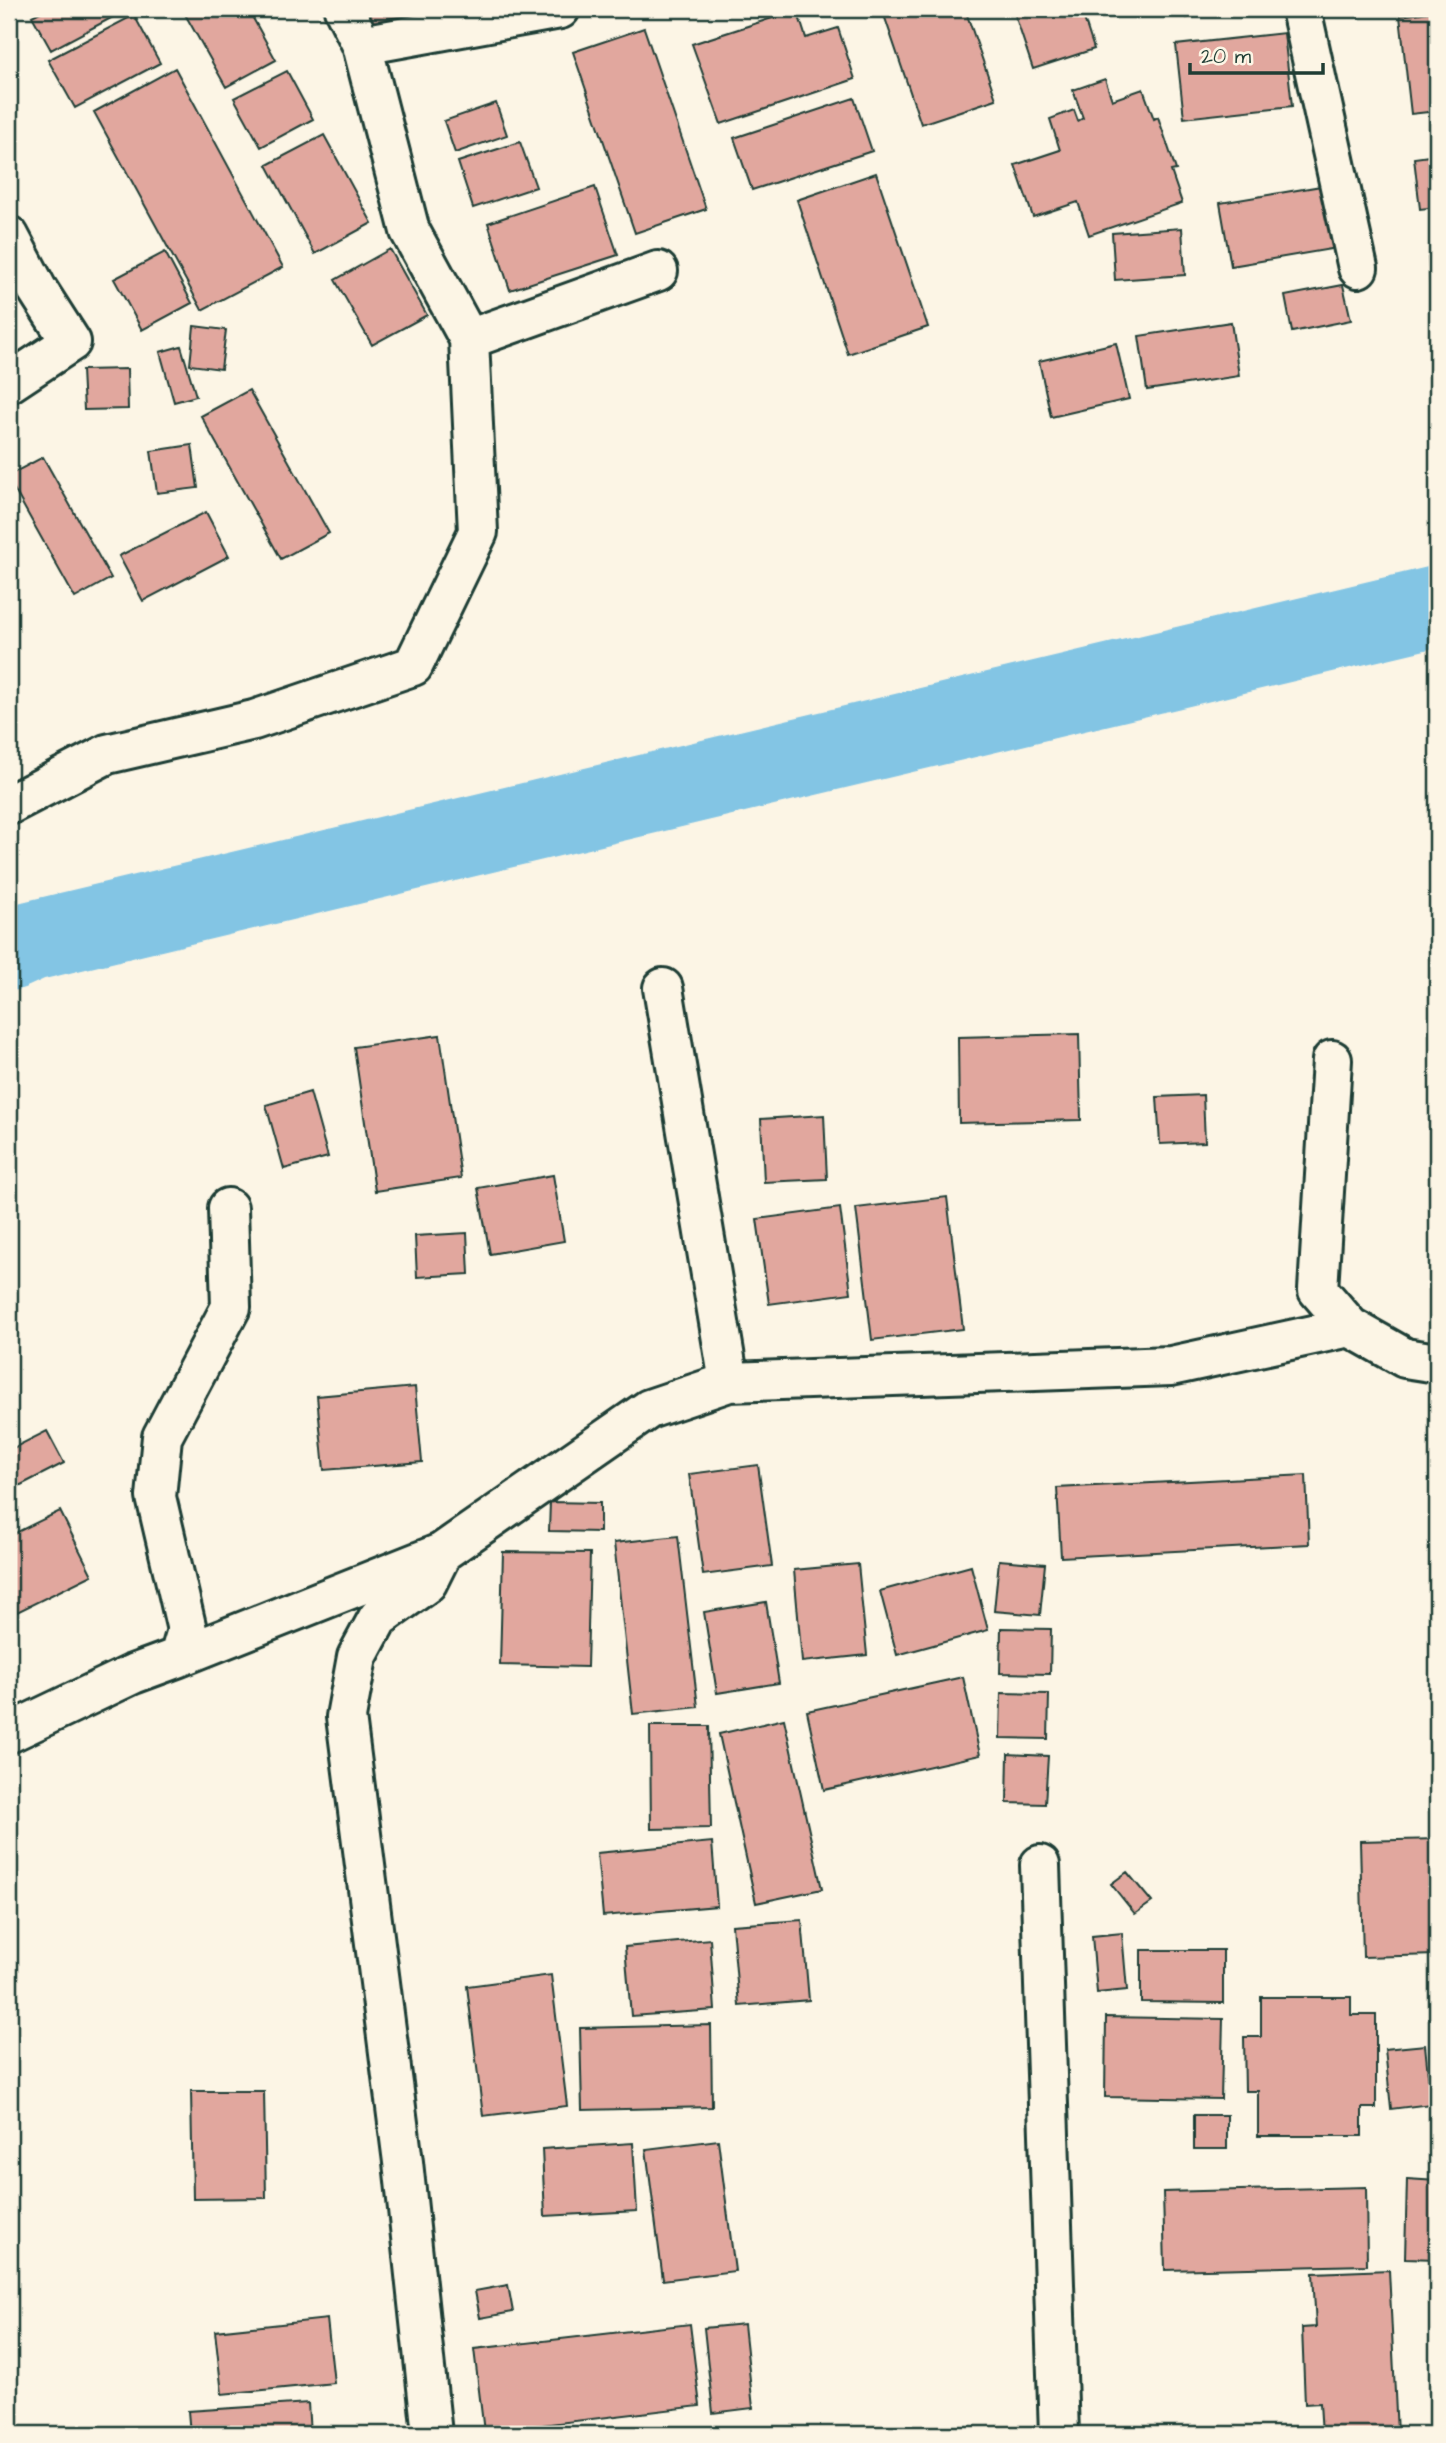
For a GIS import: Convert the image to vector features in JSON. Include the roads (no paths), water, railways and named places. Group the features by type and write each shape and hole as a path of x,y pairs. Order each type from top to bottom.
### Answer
{"street":[{"path":"9,805 107,754 254,720 413,666 478,531 468,339 410,231 362,45 344,9"},
{"path":"362,45 560,9"},
{"path":"1301,9 1358,268"},
{"path":"9,236 37,289 71,342 9,383"},
{"path":"468,339 658,271"},
{"path":"663,988 729,1381"},
{"path":"1332,1060 1318,1290 1350,1327 1405,1358 1437,1363"},
{"path":"179,1657 187,1630 156,1497 162,1437 231,1307 228,1208"},
{"path":"9,1733 133,1674 442,1553 649,1409 729,1381 1171,1366 1350,1327"},
{"path":"432,2434 405,2175 346,1717 356,1657 378,1618 427,1583 442,1553"},
{"path":"1040,1865 1059,2434"}],"waterway":[{"path":"9,951 31,941 1437,606"}]}
